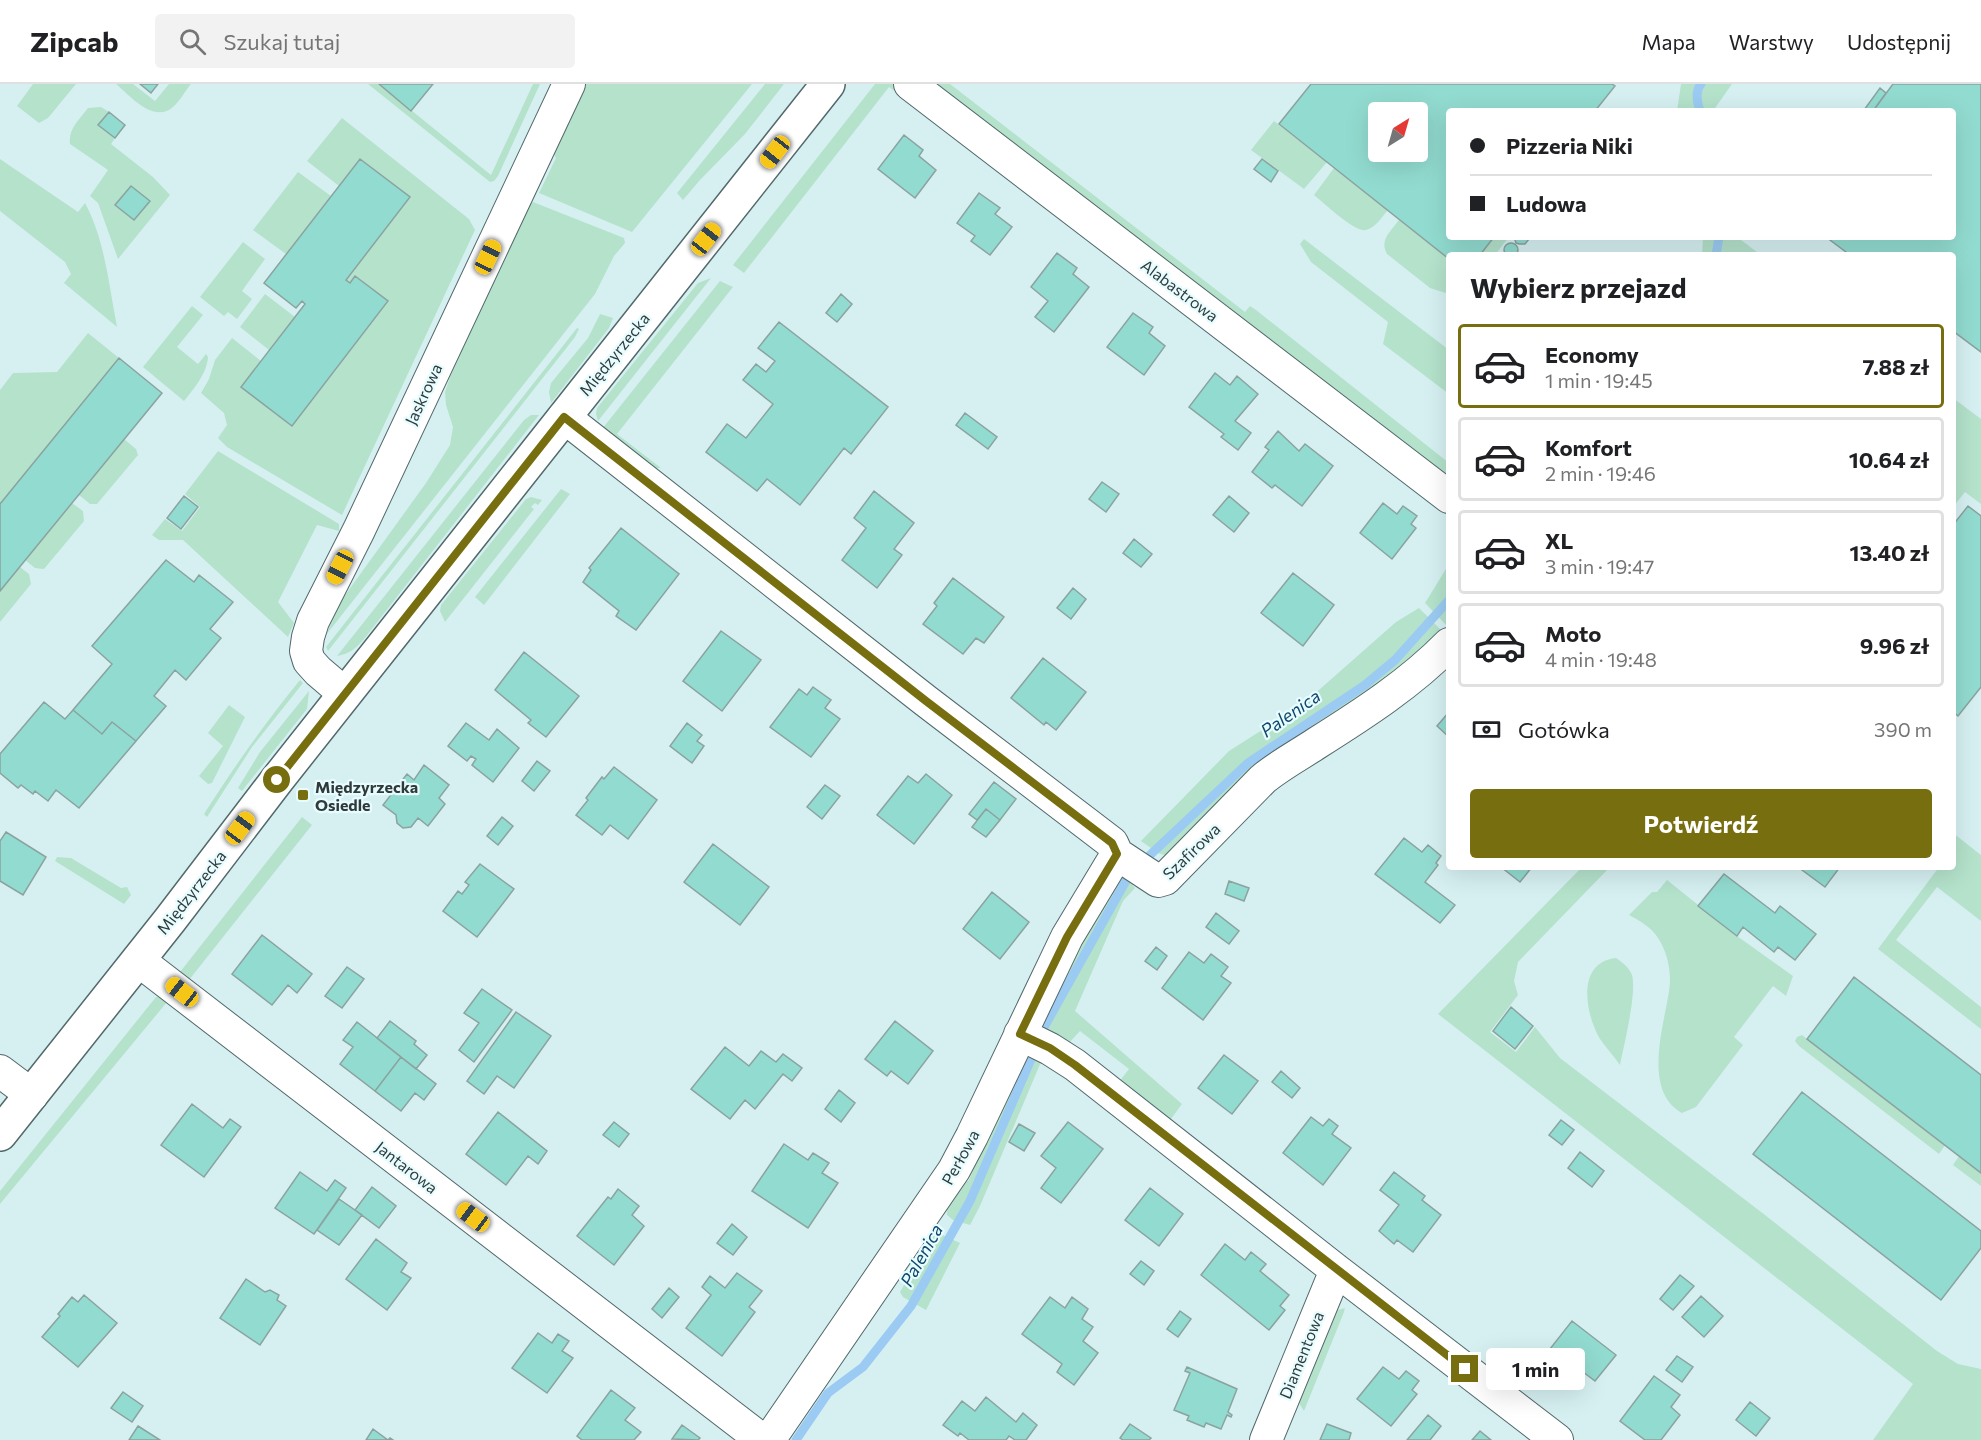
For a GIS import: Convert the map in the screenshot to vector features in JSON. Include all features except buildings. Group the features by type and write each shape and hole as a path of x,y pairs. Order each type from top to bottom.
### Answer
{"main road":[{"name":"Międzyrzecka","path":"0,1134 828,84"}],"street":[{"name":"Jaskrowa","path":"345,694 309,662 306,651 313,621 359,530 569,84"},
{"name":"Alabastrowa","path":"910,84 1446,495"},
{"name":"Szafirowa","path":"564,417 926,701 1112,843 1117,854 1158,881 1166,879 1271,773 1396,689 1446,647"},
{"name":"Perłowa","path":"769,1440 954,1170 1067,937 1117,854"},
{"name":"Jantarowa","path":"138,960 762,1440"},
{"path":"1020,1034 1050,1048 1075,1065 1557,1440"},
{"path":"0,1071 32,1095"},
{"name":"Diamentowa","path":"1266,1440 1336,1270"}],"green space":[{"path":"33,84 76,84 48,118 39,123 17,106"},
{"path":"116,84 133,84 155,101 169,84 191,84 173,107 158,112 135,101"},
{"path":"368,84 379,84 491,175 533,84 540,84 498,176 490,182"},
{"path":"584,84 752,84 632,232 539,193 556,158 552,151"},
{"path":"765,84 784,84 745,134 683,200 677,193"},
{"path":"875,84 895,84 911,104 889,87 744,273 733,265"},
{"path":"932,84 950,84 1245,312 1250,306 1256,310 1446,461 1446,481"},
{"path":"1681,84 1732,84 1715,108 1677,108"},
{"path":"101,107 109,112 99,125 115,138 111,144 153,177 170,195 118,259 98,203 90,196 108,170 70,144 72,129 88,108"},
{"path":"342,118 469,219 475,230 342,515 227,447 218,438 227,425 224,413 201,393 209,379 215,360 232,338 261,361 241,387 292,426 388,302 356,276 350,283 346,280 410,197 360,159 339,186 307,161"},
{"path":"1274,121 1327,162 1304,189 1251,150"},
{"path":"0,159 78,212 85,203 102,248 117,327 64,283 71,274 65,262 0,211"},
{"path":"1334,168 1388,210 1372,227 1361,230 1355,227 1314,195"},
{"path":"298,172 331,196 286,254 253,230"},
{"path":"533,202 624,238 625,243 614,256 595,294 326,635 343,598 426,483 450,445 453,427 446,405 445,392 450,377 527,207"},
{"path":"1399,220 1446,257 1446,293 1430,288 1387,254 1384,244"},
{"path":"1304,239 1446,348 1446,392 1383,344 1388,322 1311,262 1300,244"},
{"path":"1492,240 1507,240 1497,252 1482,252"},
{"path":"1703,240 1741,240 1757,252 1702,252"},
{"path":"243,242 265,259 242,291 252,299 237,319 228,312 224,316 200,297"},
{"path":"711,278 598,421 597,408 698,283"},
{"path":"720,281 733,287 617,434 661,468 655,468 607,436 602,429"},
{"path":"265,294 295,317 269,350 240,327"},
{"path":"192,306 203,315 177,347 198,364 206,354 208,357 203,375 184,401 143,367"},
{"path":"600,314 613,318 609,328 551,403 549,392 551,383 588,338"},
{"path":"577,328 579,329 575,337 328,651 326,647"},
{"path":"88,333 119,358 0,504 0,390 13,373 57,372"},
{"path":"1956,400 1981,419 1981,504 1965,492 1956,503"},
{"path":"531,415 539,415 364,639 346,654 337,656 524,420"},
{"path":"124,439 136,449 138,455 97,504 90,504 79,495"},
{"path":"218,451 339,524 339,531 317,525 278,602 294,623 288,637 183,540 159,540 152,535 165,519 182,531 200,507 185,494"},
{"path":"561,489 570,494 484,605 475,597"},
{"path":"531,497 542,500 538,505 535,503 531,507 534,509 445,622 440,611 441,605 526,499"},
{"path":"72,503 83,511 84,521 44,569 35,568 25,560"},
{"path":"20,567 29,574 31,584 0,622 0,591"},
{"path":"1446,569 1446,625 1425,603"},
{"path":"1419,608 1442,631 1421,654 1167,856 1158,853 1141,841 1229,751 1303,704 1396,622"},
{"path":"300,680 303,683 252,747 207,817 204,814 227,779"},
{"path":"309,691 307,709 242,791 238,788 260,752"},
{"path":"229,705 245,717 212,783 208,784 199,776 223,746 208,733"},
{"path":"302,817 312,825 189,980 182,977 180,972"},
{"path":"1956,835 1981,855 1981,921 1937,887 1896,940 1981,1007 1981,1029 1878,949 1937,870 1956,870"},
{"path":"57,857 71,858 121,888 127,887 131,895 124,904 55,861"},
{"path":"1579,870 1607,870 1518,962 1514,981 1518,995 1490,1032 1516,1052 1535,1027 1560,1058 1765,1215 1937,1351 1958,1364 1981,1369 1981,1440 1873,1440 1913,1384 1438,1014"},
{"path":"1120,875 1124,876 1135,888 1123,901 1075,1011 1182,1104 1168,1123 1118,1083 1129,1069 1080,1031 1068,1044 1039,1027 1041,1015"},
{"path":"1667,880 1737,936 1793,976 1786,996 1773,986 1734,1037 1743,1045 1696,1107 1682,1113 1670,1103 1662,1090 1659,1074 1660,1039 1670,984 1667,957 1652,931 1629,915 1652,892 1657,892"},
{"path":"1616,958 1629,970 1633,983 1620,1065 1595,1029 1587,991 1589,979 1595,969 1603,962"},
{"path":"162,996 167,1002 0,1204 0,1191 156,997"},
{"path":"1802,1035 1945,1145 1939,1154 1799,1046 1795,1041"},
{"path":"1029,1057 1041,1062 980,1206 970,1225 953,1220 947,1215 950,1200 957,1190 969,1180 1020,1062"},
{"path":"1959,1156 1981,1173 1981,1186 1953,1165"},
{"path":"933,1234 940,1234 960,1243 926,1310 903,1297 900,1292"},
{"path":"1345,1308 1304,1411 1299,1403 1338,1310"}],"waterway":[{"name":"Palenica","path":"1699,108 1697,97 1701,84"},
{"name":"Palenica","path":"1716,252 1718,240"},
{"name":"Palenica","path":"1150,855 1248,763 1365,685 1395,660 1446,603"},
{"name":"Palenica","path":"1043,1029 1128,877"},
{"name":"Palenica","path":"796,1440 828,1393 863,1367 911,1306 970,1201 1032,1057"}],"place":[{"name":"Międzyrzecka Osiedle","path":"303,795"}],"route":[{"path":"277,780 564,417 926,701 1112,843 1117,854 1067,937 1020,1034 1050,1048 1075,1065 1465,1369"}]}
